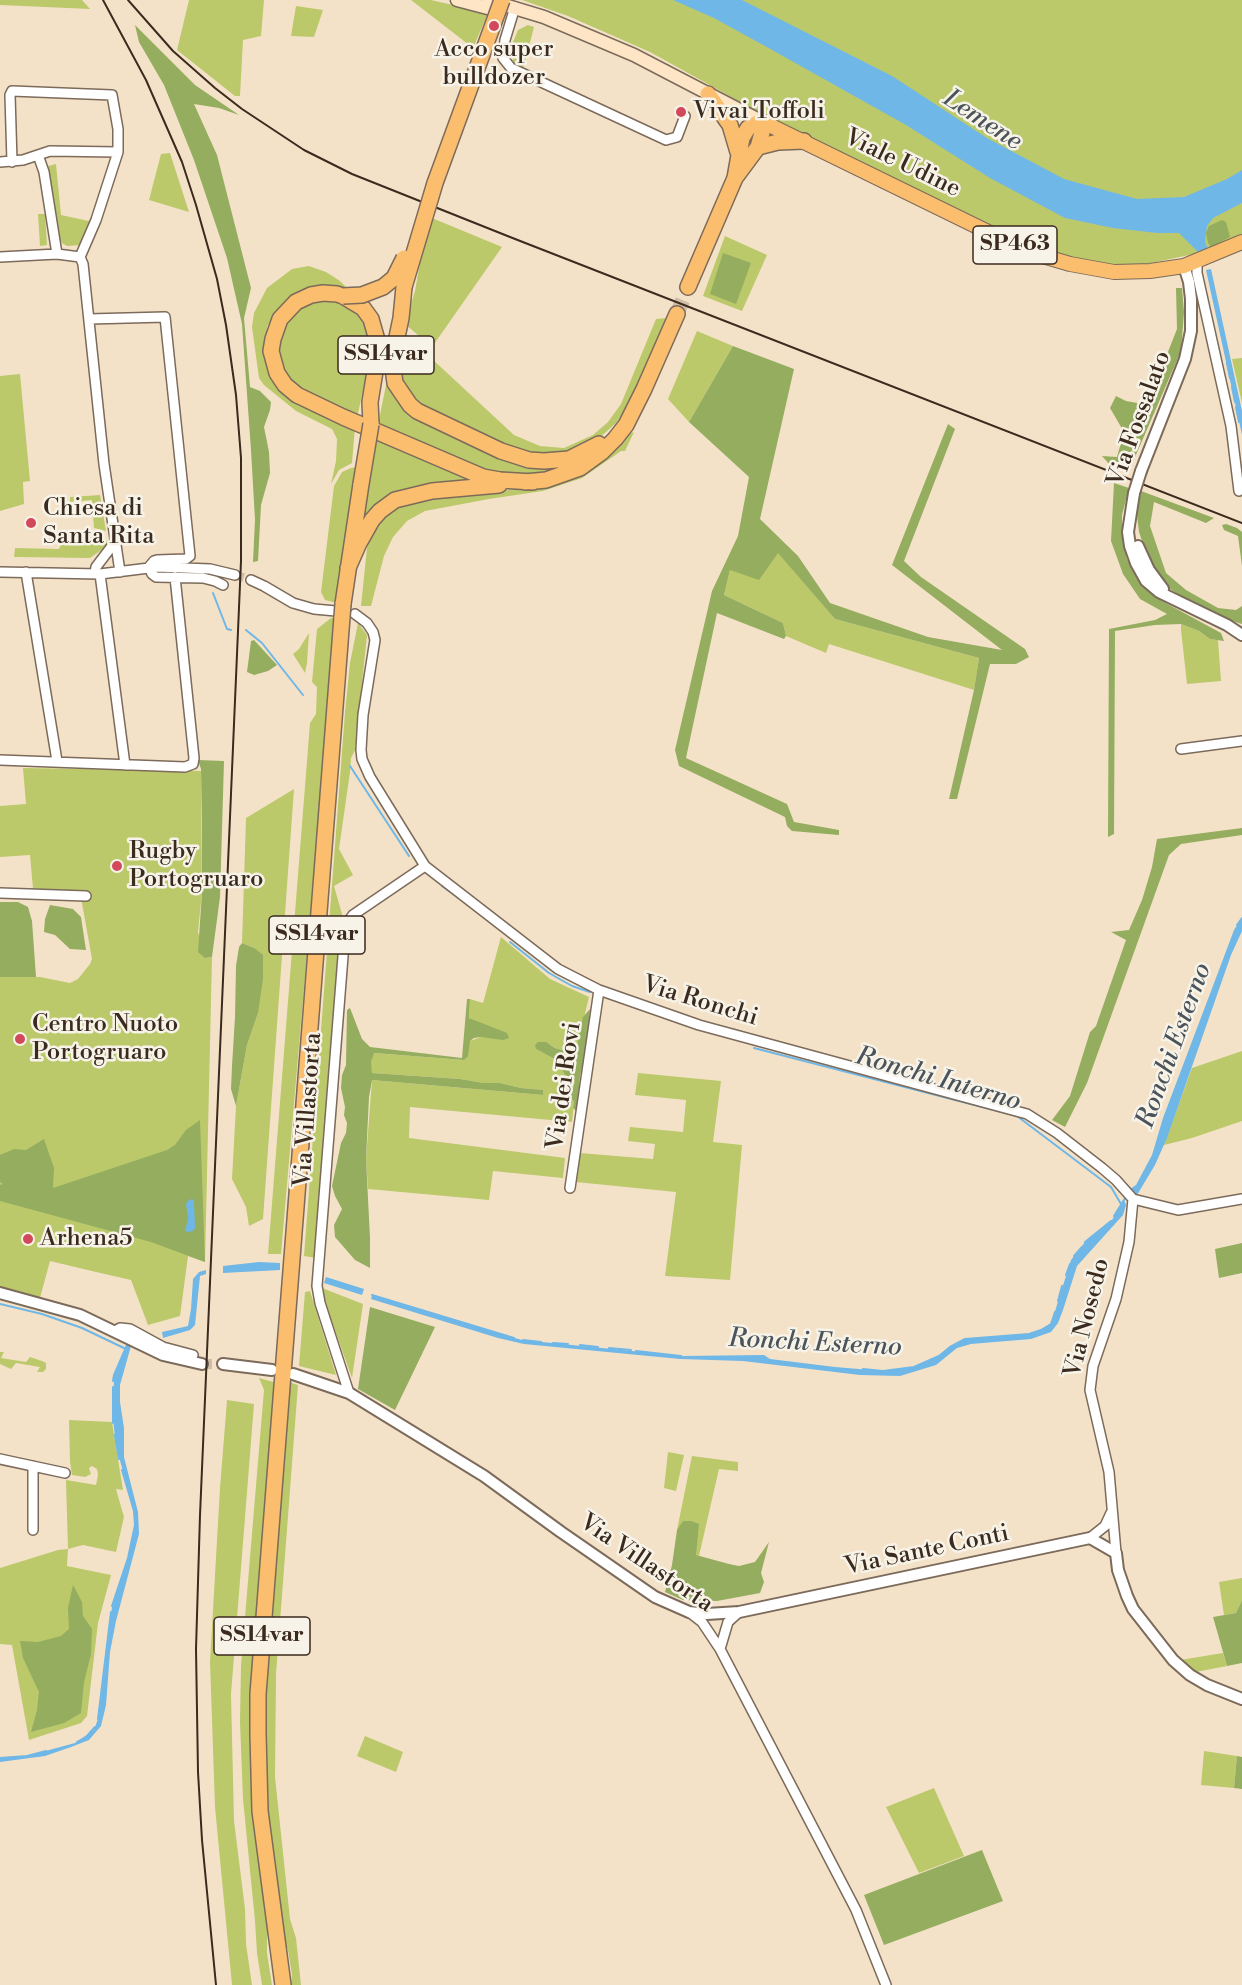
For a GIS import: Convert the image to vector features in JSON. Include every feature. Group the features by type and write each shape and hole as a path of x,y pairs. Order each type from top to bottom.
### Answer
{"highway":[{"path":"499,5 435,183 394,278 376,291 354,297 323,293 311,295 296,302 280,319 273,339 272,351 278,373 285,385 297,395 483,477 533,482 561,476 580,468 602,452 626,425 677,314"},
{"path":"708,94 730,125 738,154"},
{"path":"688,287 735,178 758,147 762,137 761,121 748,128 742,138 735,178"},
{"path":"758,147 778,142 804,141"},
{"name":"SS14var","path":"283,1985 260,1811 258,1734 261,1652 344,611 348,568 371,424 404,286 435,183"},
{"path":"404,286 401,318 392,361 395,383 407,402 422,413 508,454 536,461 568,459 581,454 605,440 623,423 644,389"},
{"path":"343,296 363,308 371,319 377,336 379,347 370,402 371,424"},
{"name":"SS14var","path":"348,568 372,520 396,500 432,491 533,482"}],"main road":[{"name":"SP463","path":"457,0 499,5"},
{"name":"Viale Udine","path":"499,5 562,25 634,55 761,121 1029,252 1070,264 1114,272 1150,271 1190,264 1242,242"}],"street":[{"path":"471,0 499,5 506,40 503,58 511,68 666,140 677,137 685,116"},
{"path":"12,162 10,95 12,91 112,95 118,129 118,152 94,227 80,257 83,264 104,464 120,572"},
{"path":"0,162 12,162 50,151 118,152"},
{"path":"38,155 44,172 57,254"},
{"path":"0,257 57,254 80,257"},
{"path":"1190,264 1204,304 1231,426 1239,492"},
{"name":"Via Fossalato","path":"1190,264 1191,331 1185,359 1134,493 1129,539 1136,563 1146,581 1159,592 1227,625 1242,635"},
{"path":"89,319 165,317 190,556 188,559 157,560 149,567"},
{"path":"116,542 96,567 125,765"},
{"path":"149,567 156,577 203,578 223,585"},
{"path":"0,572 97,574 149,567 210,569 235,575"},
{"path":"26,572 57,761"},
{"path":"0,760 185,767 193,764 175,577"},
{"path":"251,580 293,603 314,609 344,611"},
{"name":"Via Ronchi","path":"344,611 367,623 375,640 363,715 361,750 362,759 370,777 425,866 558,969 599,990 699,1025 1027,1114 1057,1133 1102,1168 1133,1199 1178,1210 1242,1199"},
{"path":"1181,749 1242,741"},
{"name":"Via Villastorta","path":"350,1393 320,1303 317,1286 341,961 347,923 353,915 425,866"},
{"path":"0,893 86,896"},
{"name":"Via dei Rovi","path":"570,1188 599,990"},
{"name":"Via Nosedo","path":"1133,1199 1129,1242 1116,1299 1092,1366 1090,1390 1109,1472 1111,1513 1121,1579 1133,1609 1173,1660 1190,1675 1207,1685 1242,1699"},
{"path":"0,1293 80,1315 163,1355 201,1364"},
{"path":"115,1331 120,1328 130,1329 164,1347 193,1355"},
{"path":"223,1364 272,1370"},
{"name":"Via Villastorta","path":"293,1374 350,1393 484,1476 655,1597 689,1612 702,1622 720,1649 856,1910 886,1985"},
{"path":"0,1459 65,1473"},
{"path":"33,1466 33,1530"},
{"path":"1111,1513 1105,1526 1090,1539 1116,1553"},
{"name":"Via Sante Conti","path":"689,1612 707,1614 739,1612 1090,1539"},
{"path":"720,1649 728,1622 739,1612"}],"green space":[{"path":"0,0 82,0 90,9 0,5"},
{"path":"189,0 264,0 261,36 243,40 240,96 235,96 177,50"},
{"path":"411,0 431,0 488,13 473,48"},
{"path":"522,0 1242,0 1242,236 1199,253 1146,264 1098,263 1038,249 1005,236 753,109 650,52 568,16"},
{"path":"296,6 323,10 314,37 291,36"},
{"path":"135,25 195,85 239,115 219,108 194,104 217,155 251,288 244,318 250,387 260,391 271,402 264,427 270,473 261,505 258,561 253,562 255,520 242,324 227,258 194,160 164,85 139,42"},
{"path":"528,25 534,27 523,70 514,63 511,47 518,30"},
{"path":"170,153 189,212 149,200 161,154"},
{"path":"56,164 61,215 89,221 81,245 67,246 59,237 48,166"},
{"path":"38,214 45,214 47,245 40,246"},
{"path":"432,218 502,247 432,347 405,324 415,291 424,240"},
{"path":"1222,220 1226,222 1230,237 1211,247 1206,233 1209,226"},
{"path":"725,236 767,255 742,311 703,296"},
{"path":"723,253 751,263 736,304 710,294"},
{"path":"309,266 326,272 348,289 322,285 307,288 290,298 274,315 267,327 265,355 270,375 355,427 352,463 339,470 331,484 336,461 337,439 332,429 296,411 264,385 259,378 252,327 254,313 267,288 292,269"},
{"path":"1176,288 1182,288 1184,312 1181,351 1129,471 1110,465 1102,456 1117,457 1124,432 1110,408 1116,396 1126,401 1143,404 1177,329"},
{"path":"325,301 337,303 356,313 368,330 372,348 357,418 297,389 283,373 278,355 281,328 300,306"},
{"path":"667,318 629,404 616,423 596,441 572,452 550,456 509,450 414,401 397,372 403,335 417,345 514,435 540,446 564,448 593,435 608,422 621,404 656,319"},
{"path":"697,331 733,346 689,422 668,399"},
{"path":"733,346 794,369 760,519 798,556 830,603 928,637 1002,650 892,565 948,424 955,429 904,561 921,577 1025,649 1029,657 1016,664 990,664 957,799 949,799 979,658 835,619 778,553 759,580 730,570 724,595 783,623 786,636 784,639 717,613 686,758 787,804 794,822 839,830 839,835 792,831 787,826 785,817 679,766 675,750 712,591 738,536 749,477 689,422"},
{"path":"1242,358 1242,403 1232,359"},
{"path":"20,374 30,481 23,482 24,504 0,511 0,376"},
{"path":"387,380 401,405 421,420 563,463 564,469 538,476 495,475 378,425"},
{"path":"634,432 625,451 621,451 582,478 543,491 425,511 407,521 393,537 384,556 371,606 361,606 367,548 374,529 382,518 396,506 415,498 554,484 577,475 607,458 629,434"},
{"path":"377,437 480,481 412,491 361,528"},
{"path":"359,467 341,604 325,600 321,592 334,486 342,472"},
{"path":"1114,483 1129,488 1122,515 1122,531 1127,559 1139,580 1162,601 1221,633 1224,641 1210,639 1199,631 1181,624 1115,631 1114,834 1108,837 1109,629 1155,620 1167,614 1140,599 1123,574 1111,541"},
{"path":"1141,491 1214,518 1206,523 1154,502 1150,526 1166,573 1186,590 1218,608 1236,610 1242,606 1242,624 1195,605 1167,587 1149,561 1139,532 1137,515"},
{"path":"100,495 106,531 94,528 92,500 70,502 70,497"},
{"path":"1226,524 1242,532 1242,566 1238,536 1224,530 1222,525"},
{"path":"78,535 107,540 107,546 90,558 14,557 15,548 59,549 61,544 78,543"},
{"path":"778,552 835,619 979,658 974,690 829,644 826,653 786,636 783,623 724,595 730,570"},
{"path":"336,617 281,1254 268,1254 310,723 316,714 317,687 312,682 317,629 331,618"},
{"path":"358,623 367,635 355,750 351,758 339,849 353,875 334,886 342,914 316,1258 304,1256 345,712 350,663"},
{"path":"1181,624 1199,631 1210,639 1218,640 1221,681 1187,684"},
{"path":"309,633 307,663 305,673 293,654"},
{"path":"254,640 277,665 268,671 254,675 247,672 251,641"},
{"path":"198,760 224,761 220,897 212,957 205,958 198,952 202,892 202,823 201,769"},
{"path":"23,768 201,771 202,892 198,932 205,958 212,957 205,1262 188,1256 180,1316 148,1325 131,1280 50,1261 40,1298 0,1289 0,977 40,977 70,983 78,979 92,959 80,892 33,889 30,855 0,857 0,806 26,804"},
{"path":"294,789 263,1219 249,1226 246,1207 232,1179 236,1106 247,1045 258,1013 254,948 242,943 246,818"},
{"path":"1242,828 1242,835 1181,844 1169,855 1087,1083 1065,1127 1052,1120 1070,1096 1090,1032 1096,1026 1126,940 1111,932 1129,930 1142,900 1152,867 1157,839"},
{"path":"0,902 18,902 28,907 32,921 36,977 0,977"},
{"path":"50,905 73,909 81,917 86,950 70,949 55,935 44,932 45,919"},
{"path":"501,937 550,979 589,997 576,1051 569,1052 551,1045 536,1049 560,1062 564,1074 575,1081 572,1092 560,1091 563,1096 569,1097 574,1102 572,1122 410,1107 409,1138 565,1158 563,1178 493,1171 489,1200 368,1189 366,1159 372,1080 543,1095 543,1090 500,1083 372,1073 370,1062 373,1053 464,1060 470,1041 481,1037 482,1024 469,1018 470,999 483,1003"},
{"path":"242,943 263,955 263,979 258,1013 247,1045 236,1106 231,1089 236,966 239,947"},
{"path":"467,999 470,999 469,1018 507,1033 509,1038 503,1040 474,1038 470,1041 468,1056 464,1060 374,1053 371,1062 372,1073 500,1083 543,1090 543,1095 372,1080 366,1159 370,1268 355,1260 335,1237 334,1225 342,1209 332,1186 347,1123 341,1088 346,1065 347,1010 350,1008 362,1039 370,1047 462,1058"},
{"path":"590,1009 577,1112 573,1108 574,1102 570,1097 557,1094 560,1091 572,1092 575,1081 564,1074 560,1062 536,1049 535,1045 538,1042 546,1042 555,1048 569,1052 576,1051 583,1017"},
{"path":"1242,1051 1242,1121 1164,1145 1192,1068"},
{"path":"638,1073 721,1081 713,1142 742,1145 730,1280 665,1276 676,1192 576,1182 580,1153 653,1159 655,1144 628,1141 630,1127 683,1132 686,1100 635,1095"},
{"path":"200,1120 205,1262 151,1242 0,1201 0,1185 3,1184 0,1182 0,1155 14,1149 26,1150 44,1139 54,1168 53,1188 167,1150 175,1145 186,1130"},
{"path":"1242,1243 1242,1273 1219,1278 1215,1249"},
{"path":"322,1288 363,1304 352,1378 328,1311"},
{"path":"310,1291 336,1375 299,1366 305,1292"},
{"path":"370,1307 435,1327 395,1410 358,1389"},
{"path":"0,1352 4,1352 1,1358 26,1362 30,1357 42,1361 46,1363 46,1369 43,1372 37,1372 40,1367 16,1363 11,1369 0,1364"},
{"path":"259,1378 277,1383 254,1678 267,1912 267,1953 272,1985 262,1985 257,1953 243,1799 240,1722 241,1665 264,1390"},
{"path":"289,1382 298,1385 276,1674 275,1777 290,1919 296,1938 301,1985 291,1985 292,1975 288,1950 281,1930 267,1814 264,1725 266,1663"},
{"path":"227,1400 254,1404 231,1694 234,1821 252,1985 232,1985 215,1807 210,1662"},
{"path":"69,1420 112,1422 123,1490 116,1489 124,1517 116,1552 83,1545 68,1549 66,1480 96,1485 98,1475 97,1469 92,1466 89,1468 91,1474 85,1477 72,1475"},
{"path":"668,1452 684,1455 676,1491 664,1488"},
{"path":"692,1456 738,1462 738,1471 719,1469 699,1556 677,1530"},
{"path":"683,1521 699,1524 696,1555 729,1564 739,1566 755,1562 769,1542 761,1573 764,1582 760,1593 717,1601 683,1600 665,1592 677,1530"},
{"path":"68,1549 67,1566 111,1575 98,1623 87,1716 81,1723 29,1740 12,1645 0,1644 0,1568"},
{"path":"1242,1578 1242,1600 1236,1613 1224,1615 1219,1582"},
{"path":"73,1585 82,1602 83,1616 92,1629 91,1654 84,1682 81,1713 64,1723 31,1732 39,1692 23,1658 20,1641 38,1642 61,1636 69,1629 68,1608"},
{"path":"1242,1600 1242,1663 1227,1666 1213,1617 1236,1613"},
{"path":"1223,1653 1227,1666 1196,1672 1180,1660"},
{"path":"365,1736 403,1752 396,1772 357,1756"},
{"path":"1204,1751 1237,1756 1234,1788 1201,1785"},
{"path":"1237,1756 1242,1757 1242,1789 1234,1788"},
{"path":"934,1788 964,1856 919,1873 886,1807"},
{"path":"982,1850 1003,1901 884,1945 864,1895"}],"water":[{"path":"673,0 742,0 892,76 987,138 1064,179 1137,199 1184,197 1227,179 1242,170 1242,203 1213,218 1207,226 1205,241 1208,250 1199,253 1179,233 1113,228 1065,218 990,178 906,125 774,51 714,18"},
{"path":"1211,269 1242,411 1242,435 1206,270"},
{"path":"1242,918 1242,931 1231,955 1167,1138 1155,1165 1137,1195 1130,1189 1136,1185 1152,1155 1163,1118 1234,930"},
{"path":"192,1199 195,1228 188,1232 185,1231 188,1219 186,1204"},
{"path":"1124,1200 1126,1205 1123,1215 1077,1266 1058,1323 1051,1332 1031,1339 971,1344 957,1348 936,1365 900,1376 860,1375 743,1361 680,1359 524,1344 371,1299 372,1295 522,1340 682,1356 764,1355 770,1359 883,1371 914,1367 939,1356 965,1339 1029,1334 1051,1324 1071,1260 1085,1242 1112,1220"},
{"path":"259,1262 280,1263 280,1270 223,1273 223,1266"},
{"path":"206,1270 206,1274 200,1276 195,1325 190,1330 163,1338 162,1332 188,1326 193,1279 199,1272"},
{"path":"326,1277 364,1289 362,1295 324,1283"},
{"path":"127,1345 131,1346 120,1385 120,1402 124,1428 124,1457 138,1512 139,1534 116,1621 110,1652 106,1705 101,1726 89,1740 71,1747 45,1756 0,1762 0,1758 27,1756 75,1743 94,1730 99,1716 112,1607 128,1559 135,1525 134,1511 116,1446 113,1419 114,1375"}],"waterway":[{"name":"Ronchi Esterno","path":"1227,363 1230,378"},
{"name":"Ronchi Esterno","path":"1232,387 1235,402"},
{"name":"Ronchi Esterno","path":"1236,407 1239,422"},
{"name":"Ronchi Interno","path":"213,593 227,629 231,630"},
{"name":"Ronchi Interno","path":"246,630 262,643 303,695"},
{"name":"Ronchi Interno","path":"350,766 409,856"},
{"name":"Ronchi Interno","path":"442,886 467,904"},
{"name":"Ronchi Esterno","path":"1237,925 1242,918"},
{"name":"Ronchi Interno","path":"510,942 549,973 572,986 590,992"},
{"name":"Ronchi Interno","path":"754,1048 1017,1116 1111,1187 1121,1204"},
{"name":"Ronchi Interno","path":"1114,1216 1127,1195"},
{"name":"Ronchi Esterno","path":"1085,1242 1111,1221"},
{"name":"Ronchi Esterno","path":"1074,1256 1082,1247"},
{"name":"Ronchi Esterno","path":"1066,1275 1070,1264"},
{"name":"Ronchi Esterno","path":"1058,1301 1062,1286"},
{"name":"Ronchi Esterno","path":"372,1295 514,1338"},
{"name":"Ronchi Esterno","path":"0,1304 42,1314 82,1328 126,1349"},
{"name":"Ronchi Esterno","path":"863,1369 883,1371 914,1367 939,1356 965,1339 1029,1334 1051,1324 1055,1312"},
{"name":"Ronchi Esterno","path":"523,1340 541,1342"},
{"name":"Ronchi Esterno","path":"553,1343 568,1344"},
{"path":"113,1381 127,1345"},
{"name":"Ronchi Esterno","path":"580,1345 598,1347"},
{"name":"Ronchi Esterno","path":"609,1348 631,1350"},
{"name":"Ronchi Esterno","path":"636,1351 681,1356"},
{"path":"113,1387 113,1423"},
{"path":"115,1435 119,1459"},
{"path":"112,1606 128,1558 135,1525 134,1511 122,1470"},
{"path":"98,1719 111,1612"},
{"path":"77,1742 86,1737 95,1727"},
{"path":"0,1758 27,1756 46,1751"}],"tunnel":[{"path":"677,314 688,287"},
{"path":"235,575 251,580"},
{"path":"202,1364 223,1364"}],"railway":[{"path":"103,0 146,80 182,162 196,205 217,279 226,325 236,395 241,458 241,561 196,1649 198,1772 202,1840 216,1985"},
{"path":"128,0 173,51 242,109 304,150 352,174 1242,523"}],"place":[{"name":"Acco super bulldozer","path":"494,26"},
{"name":"Vivai Toffoli","path":"681,112"},
{"name":"Chiesa di Santa Rita","path":"31,523"},
{"name":"Rugby Portogruaro","path":"117,866"},
{"name":"Centro Nuoto Portogruaro","path":"20,1039"},
{"name":"Arhena5","path":"28,1239"}],"water label":[{"name":"Lemene","path":"982,121"}]}
